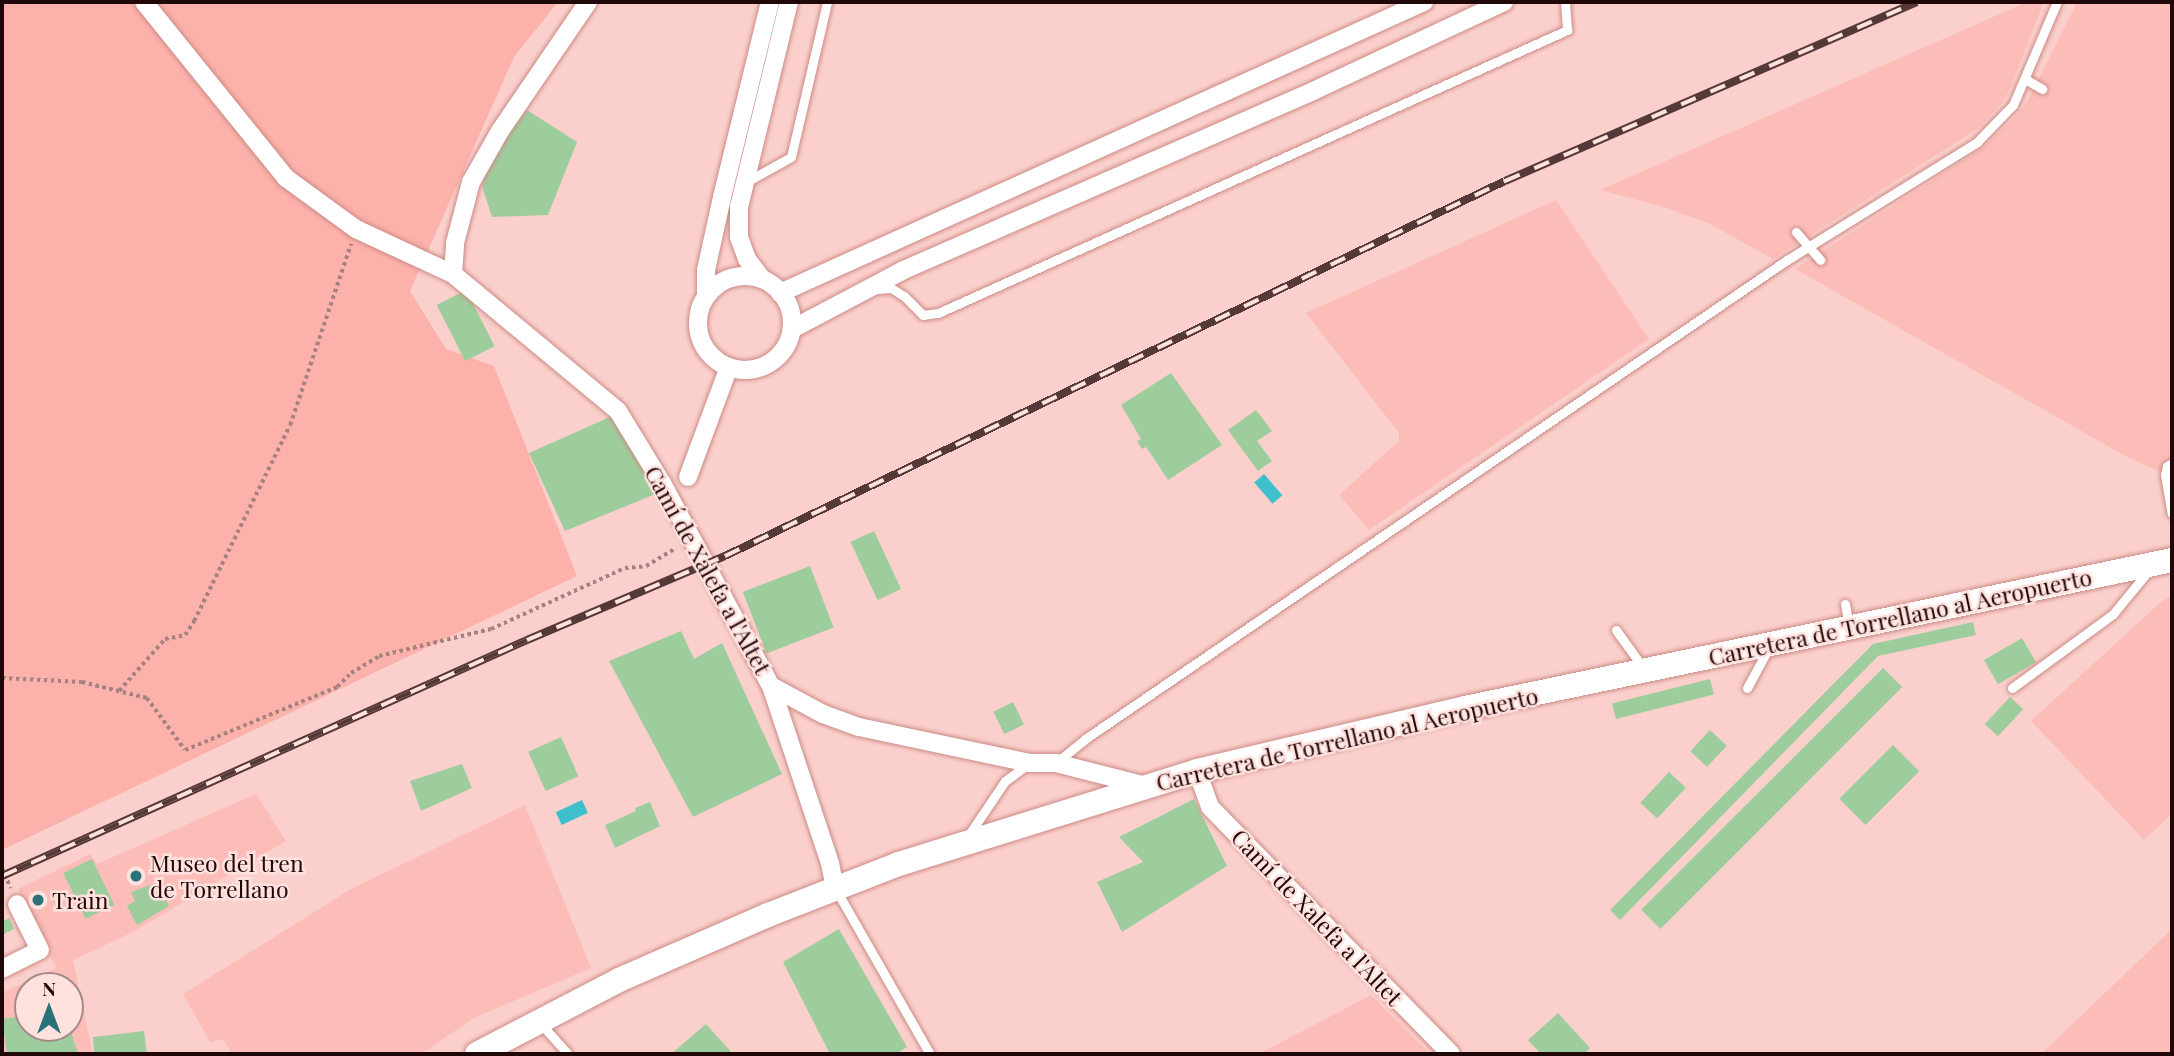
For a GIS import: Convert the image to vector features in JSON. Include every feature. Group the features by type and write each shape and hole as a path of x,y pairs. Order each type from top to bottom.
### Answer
{"street":[{"name":"Camí de Xalefa a l'Altet","path":"144,2 286,178 356,229 453,274 618,411 662,483 771,686 823,714 859,727 1030,763 1056,763 1146,786"},
{"path":"453,274 455,243 471,182 500,131 588,2"},
{"path":"770,2 722,197 706,271 706,296 698,317 700,340 708,354 729,368 751,371 778,357 787,344 792,329 791,314 780,293 762,279 747,259 739,237 739,208 789,2"},
{"path":"780,293 1424,2"},
{"path":"792,329 904,271 1313,91 1504,2"},
{"path":"706,296 732,278 762,279"},
{"path":"688,477 729,368"},
{"name":"Carretera de Torrellano al Aeropuerto","path":"477,1054 538,1020 701,942 835,889 963,844 1197,771 1319,740 1770,644 1847,616 2163,562"},
{"path":"771,686 830,863 835,889"},
{"name":"Camí de Xalefa a l'Altet","path":"1197,771 1210,807 1451,1054"},
{"path":"2,969 40,950 17,904"}],"lane":[{"path":"745,183 791,158 827,2"},
{"path":"869,289 891,288 904,296 923,316 939,313 1567,30 1564,2"},
{"path":"1056,763 1108,723 1807,248 1977,142 2013,104 2057,2"},
{"path":"2025,79 2042,89"},
{"path":"1796,232 1820,260"},
{"path":"2172,463 2167,466 2165,475 2172,513"},
{"path":"2012,688 2113,614 2163,562"},
{"path":"1616,630 1645,671"},
{"path":"1747,688 1770,644"},
{"path":"963,844 1005,782 1030,763"},
{"path":"835,889 929,1054"},
{"path":"538,1020 568,1054"}],"path":[{"path":"119,691 165,639 185,635 194,621 290,425 356,229"},
{"path":"2,678 82,682 147,698 185,750 337,687 351,673 379,656 491,629 625,568 646,566 690,539"}],"shaded area":[{"path":"2,2 558,2 514,57 410,291 446,349 494,366 577,576 2,850"},
{"path":"2027,2 2044,2 2010,89 2002,103 1979,128 1773,259 1710,224 1664,207 1600,190"},
{"path":"2077,2 2172,2 2172,477 2129,458 1795,269 1981,149 2011,121 2026,104"},
{"path":"1556,200 1649,339 1369,530 1339,495 1399,441 1399,433 1306,313"},
{"path":"2172,596 2172,814 2144,840 2031,721 2162,601"},
{"name":"Museo del tren de Torrellano","path":"256,794 286,841 133,932 73,960 76,972 47,972 56,968 18,889 90,854 97,864"},
{"path":"525,805 591,968 474,1018 421,1054 232,1054 223,1039 210,1042 183,994 351,889"},
{"path":"2172,929 2172,1054 2041,1054"},
{"name":"Museo del tren de Torrellano","path":"14,987 14,1042 84,1042 84,1012 93,1054 2,1054 2,993"},
{"path":"1371,995 1430,1054 1259,1054"}],"water":[{"path":"1264,474 1282,495 1273,504 1254,483"},
{"path":"582,800 588,813 562,825 556,812"}],"building":[{"path":"527,110 577,142 548,215 492,217 482,186 491,156"},
{"path":"466,290 495,346 465,361 437,305"},
{"path":"1171,373 1222,445 1168,480 1146,447 1142,449 1137,441 1141,439 1121,405"},
{"path":"1256,410 1272,431 1257,441 1272,461 1258,471 1228,430"},
{"path":"612,416 658,493 565,531 529,453"},
{"path":"874,531 901,589 877,600 850,542"},
{"path":"810,566 834,628 766,653 743,592"},
{"path":"1973,622 1976,635 1878,656 1620,920 1610,910 1873,644"},
{"path":"681,631 694,659 722,643 782,774 693,817 609,661"},
{"path":"2022,638 2036,662 1998,684 1984,660"},
{"path":"1883,668 1902,687 1660,929 1641,910"},
{"path":"1710,679 1714,695 1616,719 1612,703"},
{"path":"2010,697 2023,709 1998,736 1985,724"},
{"path":"1013,702 1024,724 1004,734 993,712"},
{"path":"1710,730 1727,746 1707,767 1690,751"},
{"path":"561,737 578,776 546,791 528,752"},
{"path":"1893,745 1919,771 1865,825 1839,799"},
{"path":"462,764 472,788 421,811 410,781"},
{"path":"1669,772 1686,788 1657,818 1640,803"},
{"path":"1194,799 1227,866 1122,932 1097,882 1143,862 1119,837"},
{"path":"650,802 660,826 615,848 605,825"},
{"name":"Museo del tren de Torrellano","path":"92,859 114,905 86,919 63,873"},
{"path":"151,885 155,891 162,890 169,906 137,925 127,906 135,901 131,892"},
{"path":"9,918 14,929 2,935 2,922"},
{"path":"839,929 907,1047 896,1054 830,1054 783,962"},
{"path":"1558,1013 1590,1048 1584,1054 1541,1054 1528,1040"},
{"path":"14,1017 14,1042 74,1042 78,1054 7,1054 2,1019"},
{"path":"706,1024 733,1054 671,1054"},
{"path":"144,1031 147,1054 94,1054 93,1037"}],"railway":[{"path":"2,876 527,640 725,556 1505,181 1917,2"}],"place":[{"name":"Museo del tren de Torrellano","path":"136,876"},
{"name":"Train","path":"38,900"}]}
